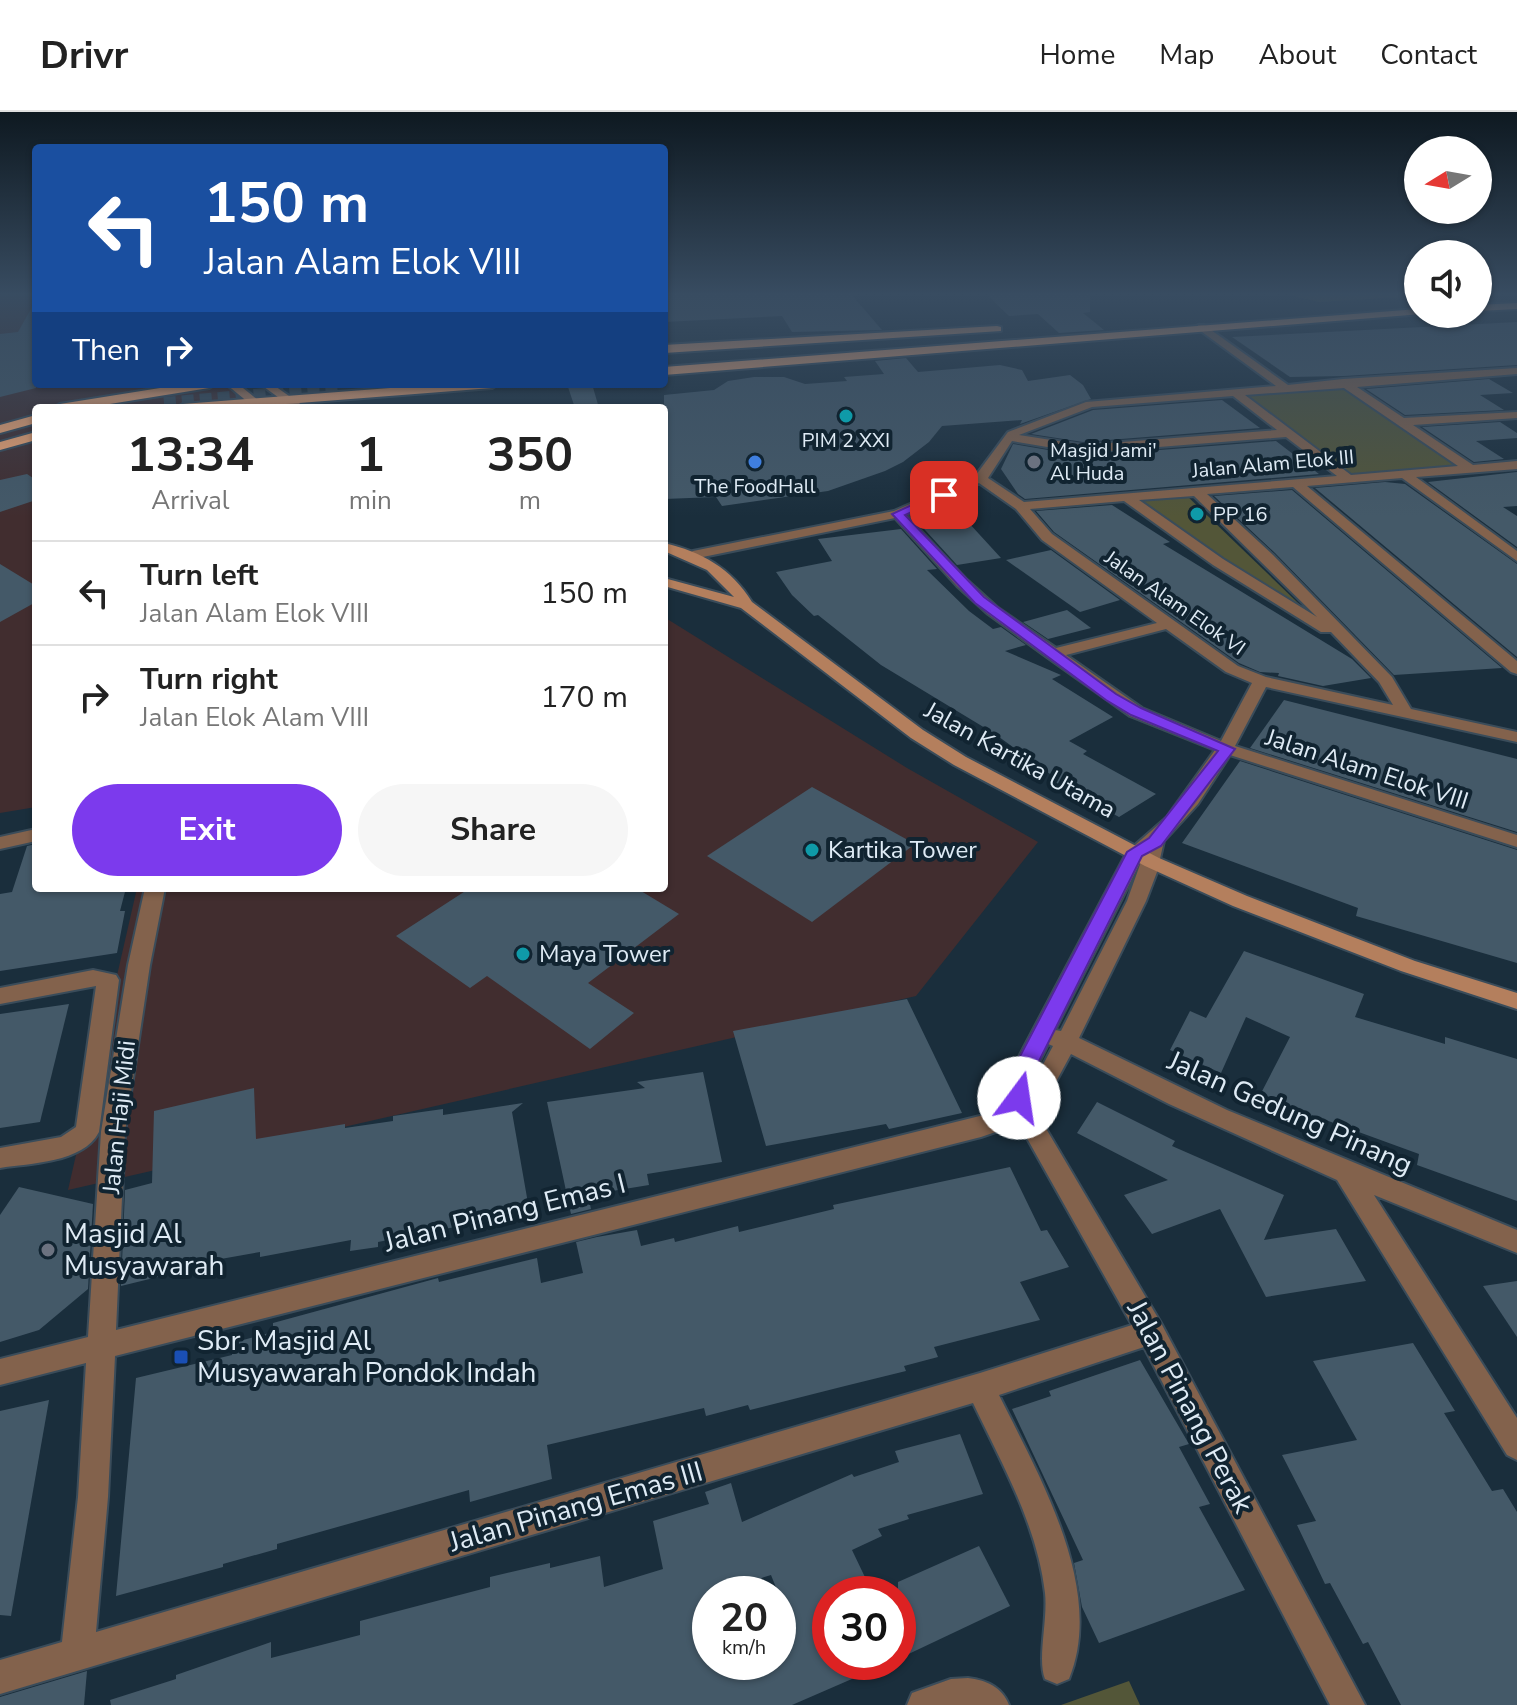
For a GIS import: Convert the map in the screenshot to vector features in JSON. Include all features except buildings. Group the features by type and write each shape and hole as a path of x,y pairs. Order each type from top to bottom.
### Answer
{"highway":[{"path":"668,371 692,368"},
{"path":"80,404 175,388 203,393 203,399 192,404"},
{"path":"316,388 317,392 414,388"},
{"path":"294,404 360,388"},
{"path":"116,397 159,394"},
{"path":"106,404 159,394"},
{"path":"138,404 159,394"},
{"path":"0,422 32,417"},
{"path":"0,429 32,417"},
{"path":"0,439 32,430"},
{"path":"0,446 32,437"}],"main road":[{"path":"236,388 257,404"},
{"path":"271,388 294,404"},
{"name":"Jalan Kartika Utama","path":"668,549 693,555 713,566 738,589 746,605"},
{"path":"669,583 694,580 713,566"},
{"name":"Jalan Kartika Utama","path":"669,583 746,605 917,734 960,761 1240,901 1408,966 1517,1001"}],"street":[{"path":"1258,368 1284,387"},
{"path":"693,555 898,514 980,478 996,460 1008,437 1090,404 1343,382 1517,371"},
{"path":"1343,382 1469,468"},
{"path":"1233,391 1347,478"},
{"path":"1401,422 1517,415"},
{"path":"1008,437 1083,449 1289,433"},
{"name":"Jalan Alam Elok III","path":"1021,506 1516,466"},
{"path":"1404,474 1517,557"},
{"name":"Jalan Alam Elok VI","path":"980,478 1021,506 1047,537 1221,662 1261,681 1517,737"},
{"path":"1296,483 1517,669"},
{"path":"1196,491 1268,558 1386,680 1405,712"},
{"path":"1126,497 1218,562 1343,638"},
{"name":"Jalan Alam Elok VIII","path":"898,514 980,600 1136,712 1227,749 1517,841"},
{"path":"1052,654 1169,624"},
{"name":"Jalan Pinang Perak","path":"1261,681 1227,749 1147,852 1017,1083 1025,1113 1151,1332 1348,1705"},
{"path":"0,843 32,836"},
{"name":"Jalan Pinang Perak","path":"1025,1113 1032,1107 1067,1042 1128,918 1147,852"},
{"name":"Jalan Haji Midi","path":"77,1654 93,1497 113,1132 139,965 154,892"},
{"path":"0,996 93,978 108,980 87,1132 67,1146 0,1158"},
{"name":"Jalan Gedung Pinang","path":"1043,1032 1173,1096 1347,1174 1517,1242"},
{"name":"Jalan Pinang Emas I","path":"0,1372 966,1131 1025,1113"},
{"path":"1347,1174 1517,1445"},
{"name":"Jalan Pinang Emas III","path":"0,1677 980,1387 1151,1332"},
{"path":"980,1387 1041,1520 1057,1571 1063,1617 1062,1648 1057,1667"},
{"path":"924,1705 969,1693 982,1696 992,1705"}],"shaded area":[{"path":"0,368 32,368 32,388 236,388 258,404 32,404 32,808 0,813"},
{"path":"668,619 907,768 1038,842 916,996 68,1190 136,892 668,892"}],"green space":[{"path":"1340,384 1462,466 1350,474 1242,392"},
{"path":"1185,494 1323,627 1134,499"},
{"path":"1129,1681 1140,1705 1061,1705"}],"tunnel":[{"path":"164,403 331,388"}],"place":[{"name":"PIM 2 XXI","path":"846,416"},
{"name":"The FoodHall","path":"755,462"},
{"name":"Masjid Jami' Al Huda","path":"1034,462"},
{"name":"PP 16","path":"1197,514"},
{"name":"Kartika Tower","path":"812,850"},
{"name":"Maya Tower","path":"523,954"},
{"name":"Masjid Al Musyawarah","path":"48,1250"},
{"name":"Sbr. Masjid Al Musyawarah Pondok Indah","path":"181,1357"}],"route":[{"path":"944,495 898,514 980,600 1034,643 1111,697 1136,712 1227,749 1165,831 1155,842 1136,852 1017,1083 1019,1098"}]}
